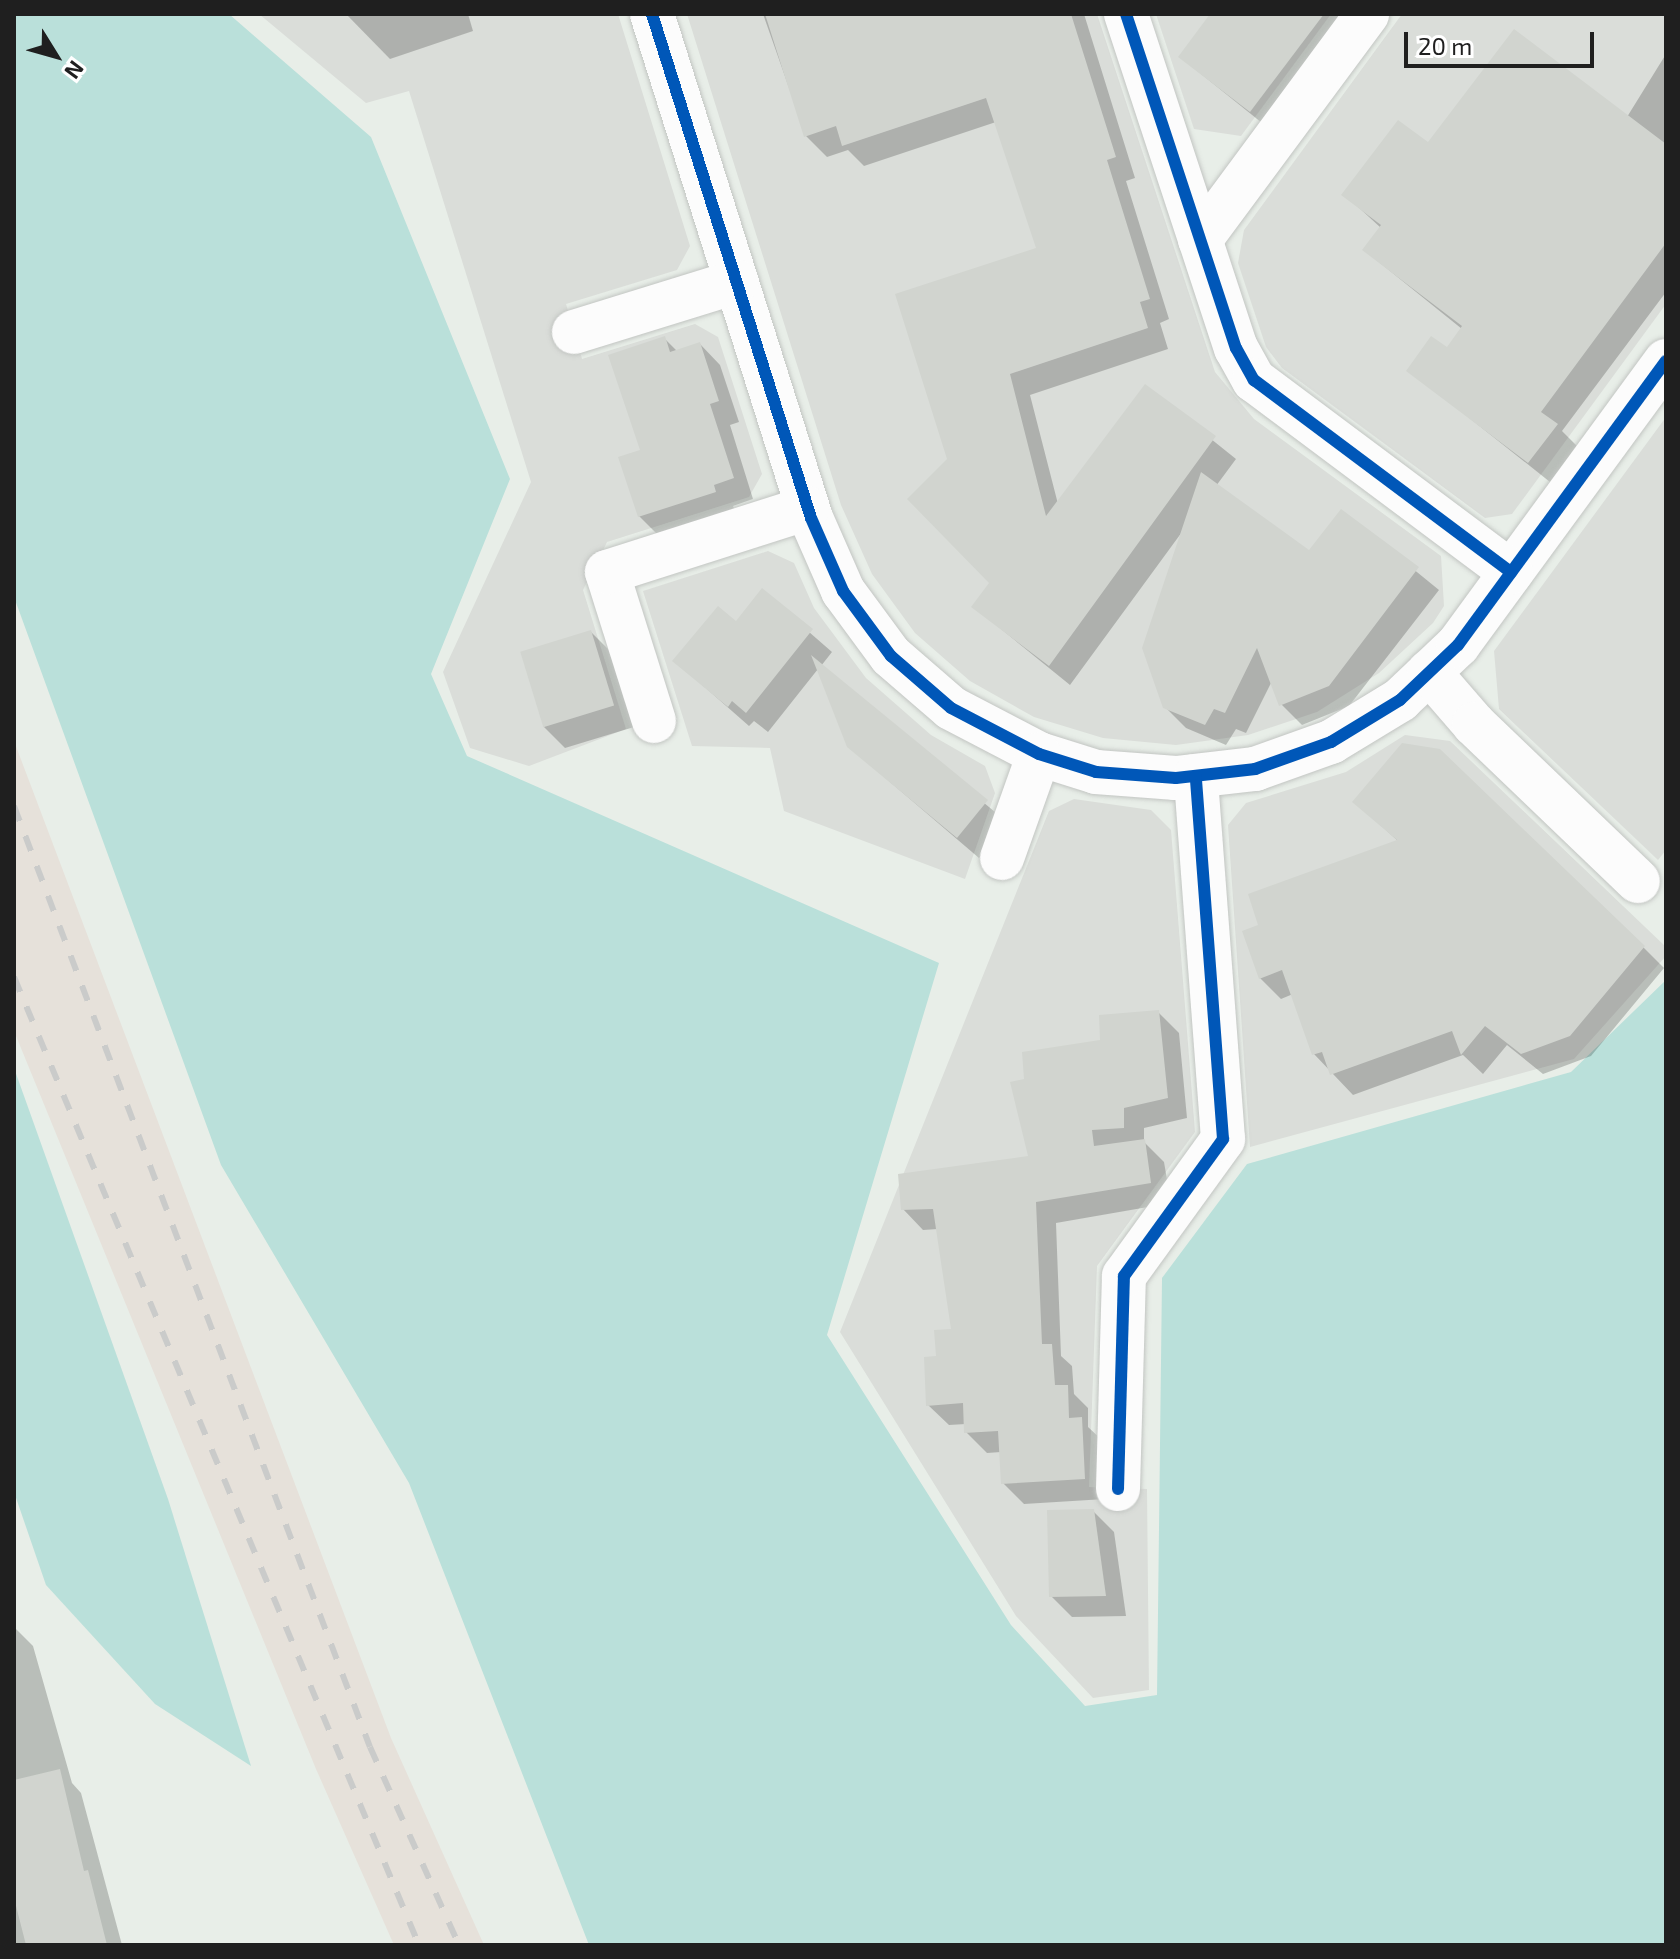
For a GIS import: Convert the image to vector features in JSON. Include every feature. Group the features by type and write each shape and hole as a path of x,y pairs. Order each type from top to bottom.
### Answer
{"street":[{"path":"652,14 807,508 843,591 891,656 951,708 1039,754 1096,772 1196,776 1255,769 1331,742 1400,700 1458,645 1666,361"},
{"path":"1126,14 1236,348 1254,380 1511,572"},
{"path":"1200,240 1367,14"},
{"path":"574,332 736,282"},
{"path":"654,721 607,572 807,508"},
{"path":"1429,672 1474,724 1638,881"},
{"path":"1002,858 1039,754"},
{"path":"1118,1489 1124,1276 1223,1139 1196,776"}],"shaded area":[{"path":"14,14 229,14 371,137 510,479 431,674 467,756 939,963 827,1335 1011,1625 1085,1706 1157,1695 1162,1278 1247,1164 1571,1072 1666,980 1666,1945 589,1945 409,1483 221,1165 14,597"},
{"path":"259,14 618,14 690,246 677,270 566,304 582,359 695,324 718,337 762,474 749,497 607,542 583,590 626,729 529,766 470,748 443,672 531,482 409,91 366,103"},
{"path":"687,14 1097,14 1215,372 1254,419 1441,556 1444,606 1433,623 1379,673 1317,712 1248,735 1176,745 1103,738 1034,717 970,681 915,633 872,574 841,505"},
{"path":"1156,14 1331,14 1241,136 1194,129"},
{"path":"1402,14 1666,14 1666,304 1512,514 1485,518 1282,368 1266,347 1238,263 1244,230"},
{"path":"1666,417 1666,850 1658,860 1499,709 1494,651"},
{"path":"768,551 794,563 814,608 866,678 931,735 985,766 995,793 965,879 784,811 770,748 692,746 643,591"},
{"path":"1405,735 1450,741 1666,947 1666,956 1574,1059 1250,1147 1228,825 1246,803 1346,772"},
{"path":"14,741 391,1738 484,1945 394,1945 316,1769 14,1031"},
{"path":"1074,799 1151,810 1171,830 1195,1132 1097,1266 1089,1487 1147,1489 1149,1690 1093,1698 1016,1616 840,1332 1049,811"},
{"path":"14,1068 168,1499 251,1766 155,1704 46,1585 14,1492"}],"building":[{"path":"765,14 1071,14 1116,157 1107,160 1150,299 1140,302 1148,328 1010,374 1046,516 1145,384 1216,436 1049,666 971,607 989,583 907,499 947,459 895,294 1036,248 986,98 842,146 836,126 804,137"},
{"path":"1210,14 1324,14 1250,112 1178,57"},
{"path":"1514,29 1666,144 1666,243 1541,412 1558,424 1528,463 1406,371 1431,336 1447,347 1462,326 1362,250 1381,225 1341,195 1398,120 1428,142"},
{"path":"665,336 670,352 700,342 719,401 710,404 734,478 714,485 716,492 638,517 618,457 640,450 608,355"},
{"path":"1201,472 1309,550 1341,509 1419,567 1329,686 1279,706 1257,648 1225,713 1214,709 1205,725 1163,708 1142,648"},
{"path":"762,588 813,629 746,713 732,701 728,707 672,661 718,606 736,621"},
{"path":"591,630 614,706 543,727 520,652"},
{"path":"811,655 988,800 957,838 847,747"},
{"path":"1402,743 1440,749 1645,946 1570,1036 1521,1054 1485,1026 1461,1055 1452,1031 1330,1075 1322,1052 1312,1055 1282,970 1259,979 1242,931 1258,925 1248,894 1397,840 1352,802"},
{"path":"1159,1010 1168,1098 1124,1108 1124,1128 1092,1130 1094,1146 1145,1139 1151,1183 1036,1202 1042,1344 1052,1344 1055,1385 1068,1385 1069,1418 1082,1417 1085,1479 1001,1484 998,1431 964,1433 963,1403 926,1406 924,1357 936,1356 934,1330 951,1329 933,1209 901,1210 898,1174 1028,1156 1010,1082 1024,1079 1022,1052 1100,1040 1099,1015"},
{"path":"1094,1509 1106,1596 1049,1597 1047,1510"},
{"path":"60,1769 84,1871 88,1870 107,1945 26,1945 14,1898 14,1780"}],"railway":[{"path":"14,806 370,1747 459,1945"},
{"path":"14,977 419,1945"}],"cycle path":[{"path":"652,14 811,518 843,591 891,656 951,708 1039,754 1096,772 1176,778 1255,769 1331,742 1400,700 1458,645 1666,361"},
{"path":"1126,14 1236,348 1254,380 1511,572"},
{"path":"1118,1489 1124,1276 1223,1139 1196,776"}]}
